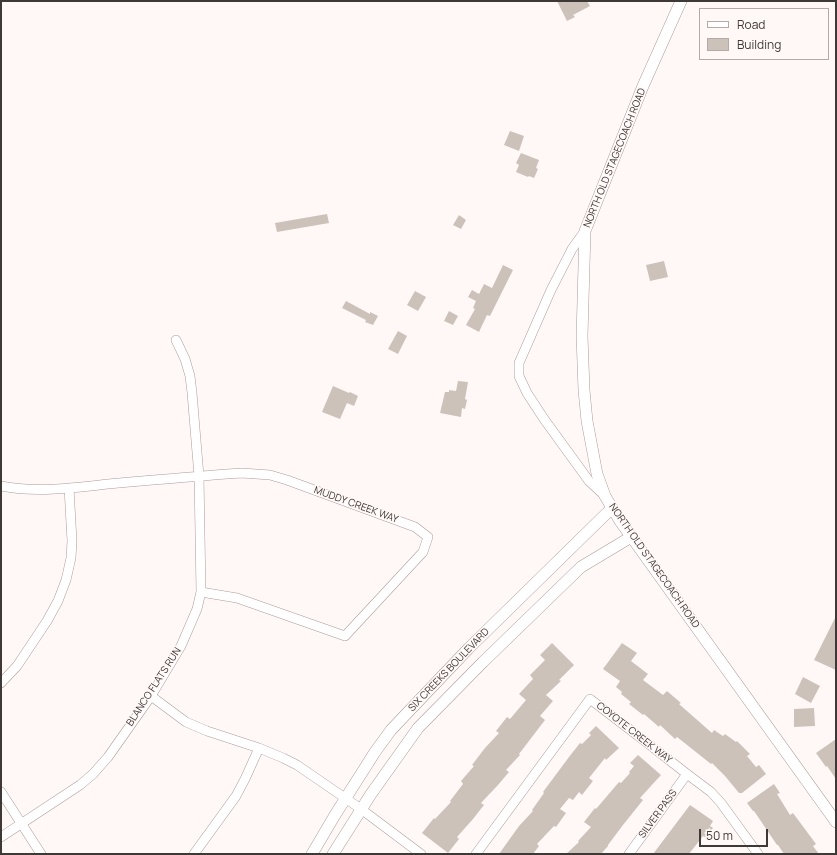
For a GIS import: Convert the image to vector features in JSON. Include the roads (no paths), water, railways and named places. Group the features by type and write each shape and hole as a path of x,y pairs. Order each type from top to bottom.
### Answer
{"street":[{"name":"NORTH OLD STAGECOACH ROAD","path":"681,1 643,86 586,231 582,330 584,390 587,421 597,474 605,496 620,521 836,822"},
{"path":"586,231 572,249 551,290 519,363 518,376 544,419 589,481 605,496"},
{"name":"BLANCO FLATS RUN","path":"1,837 80,785 93,774 108,757 169,668 182,646 197,609 201,592 199,476 190,376 185,359 176,340"},
{"name":"MUDDY CREEK WAY","path":"1,486 14,489 31,490 242,473 270,475 415,527 428,537 423,552 345,636 237,598 201,592"},
{"path":"1,683 17,666 47,621 58,601 66,580 71,558 72,541 69,488"},
{"name":"SIX CREEKS BOULEVARD","path":"312,854 335,814 391,730 474,644 612,508"},
{"name":"SIX CREEKS BOULEVARD","path":"333,854 361,809 418,728 478,667 581,567 631,537"},
{"path":"151,696 186,722 207,731 259,748 297,765 361,809 421,854"},
{"name":"COYOTE CREEK WAY","path":"476,854 590,699 711,792 721,803 758,854"},
{"path":"194,854 236,796 245,780 259,748"},
{"name":"SILVER PASS","path":"629,854 687,774"},
{"path":"1,792 41,854"}]}
